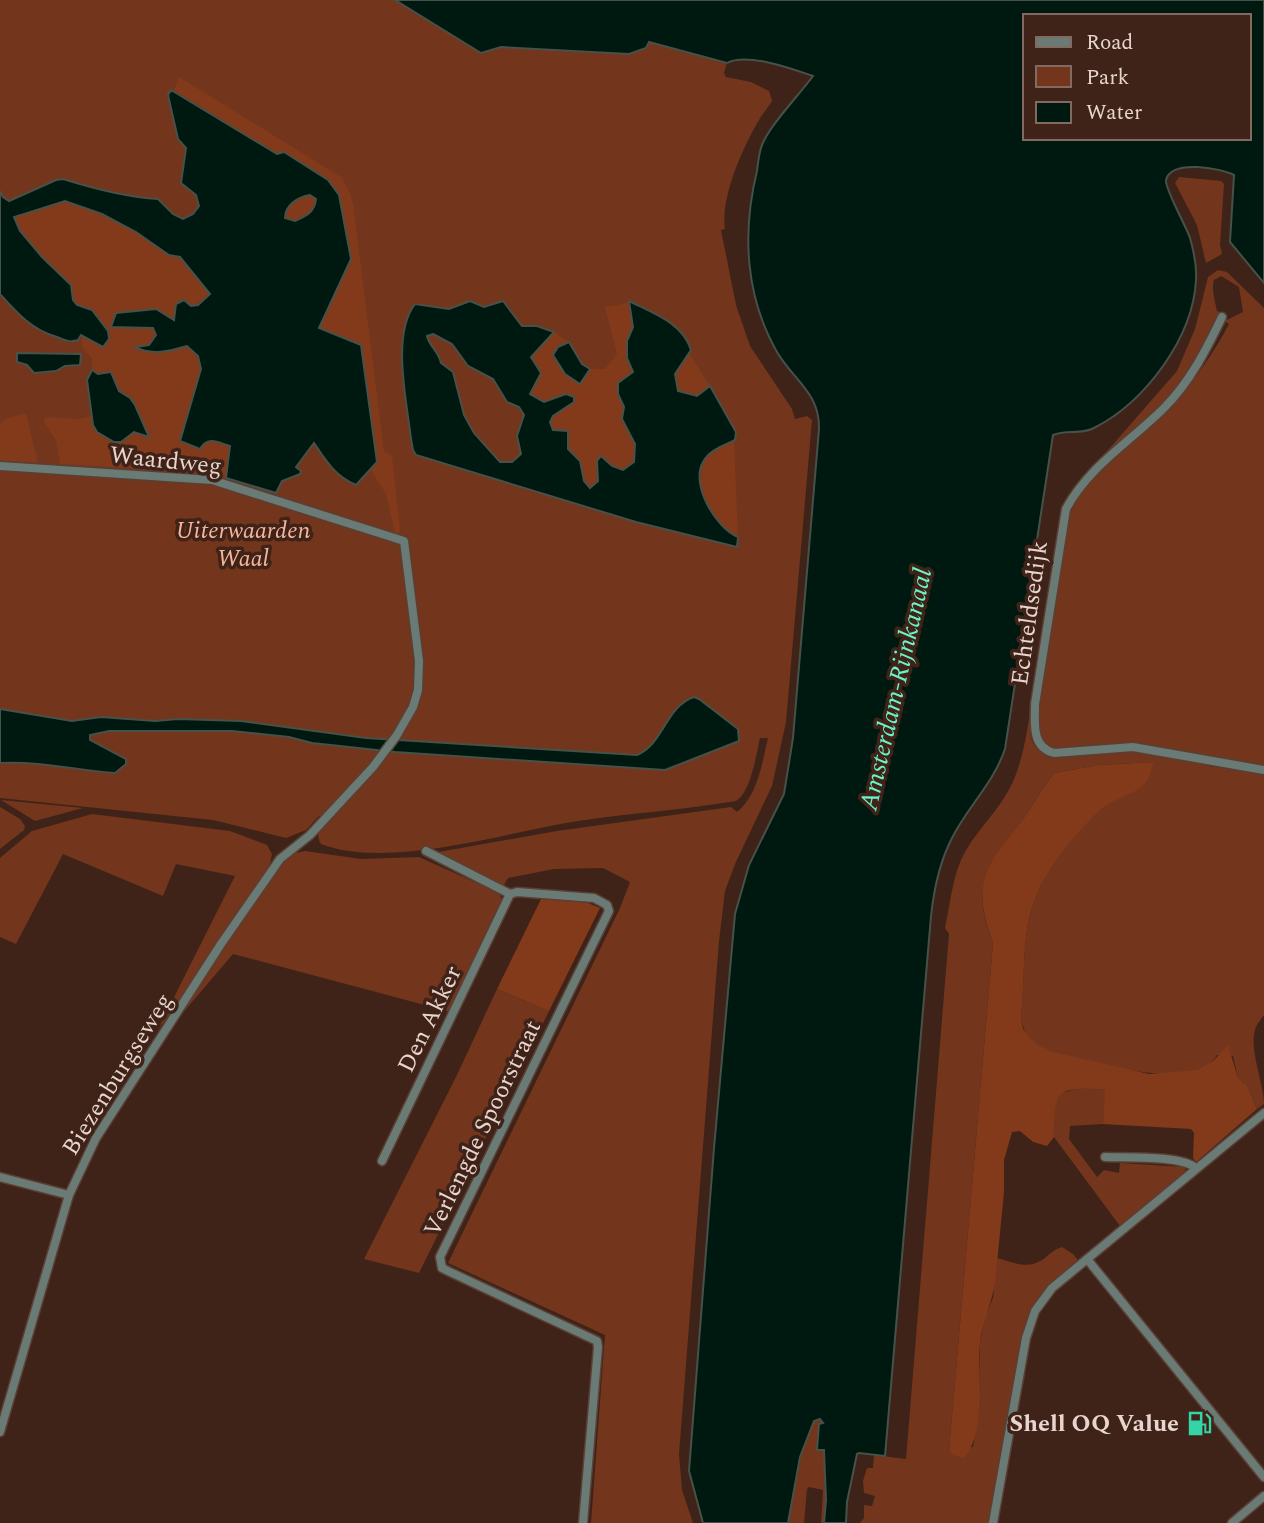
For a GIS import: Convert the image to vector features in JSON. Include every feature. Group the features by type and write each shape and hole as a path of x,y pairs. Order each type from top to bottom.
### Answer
{"street":[{"name":"Echteldsedijk","path":"1222,317 1197,368 1182,388 1084,481 1066,509 1035,704 1034,729 1046,751 1054,753 1133,747 1264,770"},
{"name":"Waardweg","path":"0,466 212,480 404,541"},
{"name":"Biezenburgseweg","path":"0,1432 69,1195 96,1138 221,944 280,859 310,835 381,756 413,707 418,690 419,661 404,541"},
{"path":"426,851 510,894"},
{"name":"Verlengde Spoorstraat","path":"510,894 517,892 594,898 607,905 608,916 440,1257 442,1268 597,1341 583,1523"},
{"name":"Den Akker","path":"382,1161 510,894"},
{"path":"993,1523 1026,1338 1035,1311 1052,1288 1264,1113"},
{"path":"1105,1157 1176,1161 1196,1168"},
{"path":"0,1177 69,1195"},
{"path":"1087,1259 1264,1477"},
{"path":"1232,1523 1264,1496"}],"green space":[{"name":"Uiterwaarden Waal","path":"0,0 511,0 727,63 724,73 726,77 751,82 769,91 772,101 753,131 734,173 726,203 725,229 721,230 736,305 750,346 792,409 795,419 807,416 812,420 786,722 772,786 725,891 719,941 679,1454 682,1490 693,1523 591,1523 605,1335 448,1263 620,908 630,882 603,868 554,869 508,878 503,887 433,853 557,831 731,807 737,812 754,788 768,738 760,738 746,790 736,801 578,821 413,851 348,851 321,844 319,831 326,819 319,816 306,830 286,838 213,820 0,798"},
{"path":"1179,177 1221,181 1224,184 1220,245 1222,254 1206,263 1197,225 1175,183"},
{"path":"1218,270 1227,272 1264,308 1264,767 1104,746 1054,750 1042,741 1037,724 1068,514 1089,481 1162,414 1191,382 1212,354 1229,324 1224,318 1227,320 1243,312 1239,287 1221,276 1214,280 1217,311 1222,313 1195,366 1171,397 1089,472 1177,371 1195,329 1208,277"},
{"path":"1032,700 1031,735 1037,748 1044,753 1054,756 1135,750 1264,774 1264,1015 1256,1026 1254,1047 1264,1104 1257,1109 1247,1085 1238,1078 1233,1056 1217,1055 1207,1065 1193,1071 1156,1073 1118,1068 1061,1055 1042,1048 1027,1036 1021,1017 1026,937 1029,918 1043,881 1076,833 1112,800 1139,786 1153,762 1099,765 1054,773 992,863 983,889 986,922 993,943 949,1451 973,1447 979,1410 980,1343 985,1317 993,1298 997,1258 1020,1264 1036,1263 1062,1247 1078,1260 1044,1292 1028,1315 990,1523 860,1523 864,1518 864,1505 872,1506 875,1496 864,1493 863,1481 867,1468 873,1468 874,1455 906,1459 949,934 945,928 951,893 966,851 1012,783 1024,748"},
{"path":"1,800 83,808 35,821"},
{"path":"0,807 20,819 25,826 24,830 0,849"},
{"path":"92,814 230,831 267,845 272,854 270,864 185,994 157,1031 235,876 176,864 163,896 63,854 16,944 0,937 0,858 32,831"},
{"path":"305,851 361,859 419,857 499,893 502,900 500,908 451,1012 233,954 180,1016 235,926 287,855"},
{"path":"497,989 549,1011 419,1273 364,1259 457,1075"},
{"path":"1079,1088 1106,1090 1103,1124 1070,1126 1069,1139 1097,1177 1104,1170 1119,1173 1120,1163 1184,1167 1186,1171 1120,1226 1054,1137 1054,1105 1061,1093"},
{"path":"819,1418 823,1422 820,1424 821,1449 824,1449 824,1523 821,1523 823,1490 809,1487 804,1523 788,1523 802,1451 814,1421"}],"shaded area":[{"path":"179,77 341,177 350,193 384,452 392,456 399,534 395,533 386,494 371,470 377,462 319,328 351,259 339,195 328,180 284,152 278,154 174,90"},
{"path":"310,195 316,199 309,213 295,221 285,218 293,202"},
{"path":"65,201 119,223 163,250 180,257 210,294 174,320 156,309 151,309 116,313 112,327 153,328 156,335 149,345 143,346 170,351 187,346 194,353 200,370 194,398 196,414 204,442 209,440 230,446 226,478 183,471 60,464 56,440 44,422 45,417 78,419 92,416 93,425 121,441 134,432 148,436 135,405 119,391 111,372 98,374 92,370 92,358 82,347 81,335 99,346 108,331 92,310 77,306 73,300 71,284 42,257 20,231 14,217"},
{"path":"629,301 633,327 627,341 633,372 618,383 618,393 624,407 622,419 635,444 634,462 623,470 612,466 605,458 597,461 598,481 590,488 584,481 580,462 568,449 569,441 561,430 553,431 550,422 553,416 563,410 566,394 544,402 530,395 541,373 531,357 554,332 569,342 558,347 580,384 590,369 605,369 617,354 605,307"},
{"path":"689,353 710,386 697,396 678,391 675,374"},
{"path":"26,414 38,463 0,461 0,424"},
{"path":"734,440 738,537 721,525 707,505 699,482 699,471 708,454"},
{"path":"1154,762 1141,787 1105,806 1074,837 1043,883 1029,918 1026,937 1021,1017 1023,1029 1038,1045 1053,1052 1149,1074 1197,1070 1213,1061 1228,1045 1238,1078 1247,1085 1257,1109 1196,1162 1193,1158 1194,1133 1191,1129 1103,1124 1105,1090 1076,1089 1061,1094 1055,1109 1054,1137 1047,1146 1033,1142 1020,1131 1012,1132 1004,1160 1004,1192 995,1284 980,1342 980,1403 976,1433 964,1458 953,1455 949,1451 993,943 983,904 986,876 999,850 1054,773 1099,765"},
{"path":"542,897 583,901 600,908 549,1011 497,989"}],"water":[{"name":"Amsterdam-Rijnkanaal","path":"395,0 1264,0 1264,283 1230,242 1234,175 1197,167 1177,169 1170,173 1166,184 1190,238 1196,264 1193,302 1186,324 1163,366 1131,402 1094,428 1053,435 1005,749 994,773 952,838 940,866 936,886 931,916 885,1456 857,1454 847,1502 846,1523 824,1523 824,1450 817,1450 819,1424 823,1423 820,1419 814,1421 800,1457 788,1523 703,1523 689,1471 735,914 749,865 784,794 793,738 819,429 811,396 777,352 758,309 749,263 749,217 762,145 813,76 757,60 735,60 727,63 649,42 646,48 629,54 501,47 481,53"},
{"path":"171,90 277,154 284,152 328,180 339,195 351,259 319,328 361,345 377,462 356,485 337,473 314,443 296,467 301,471 300,474 282,481 276,493 226,478 230,446 210,441 200,449 180,441 201,369 198,356 187,346 154,352 135,347 149,345 156,335 153,328 111,327 116,313 156,309 174,320 176,304 184,300 191,306 198,305 210,294 180,257 169,255 136,232 102,214 65,201 14,217 20,231 71,285 73,300 77,305 92,310 108,331 109,339 103,347 81,335 78,340 70,341 40,330 19,314 0,294 0,191 9,201 63,179 110,192 158,199 173,214 183,219 193,214 199,206 196,195 181,183 186,148 178,139 168,95","holes":["310,195 316,199 314,207 306,215 295,221 285,218 287,209 297,200"]},
{"path":"470,301 484,307 503,301 522,326 537,326 554,332 531,357 541,373 530,394 544,402 566,394 574,397 574,402 553,416 550,422 553,430 568,431 568,449 580,461 584,481 590,488 598,481 597,461 601,456 612,466 623,470 634,462 635,444 622,419 624,407 618,394 618,383 633,372 627,358 627,341 633,327 629,301 674,326 691,350 675,374 678,391 697,396 710,386 736,432 735,440 709,454 703,462 700,482 707,505 721,525 738,537 737,547 636,522 416,455 411,439 402,369 404,333 415,304 449,309","holes":["433,334 452,344 468,366 493,379 507,402 519,407 524,415 517,436 521,454 512,462 500,462 474,433 464,415 453,372 441,363 427,336"]},
{"path":"569,342 582,364 590,369 580,384 565,374 553,355 558,347"},
{"path":"17,353 81,354 80,365 34,373 27,365 17,362"},
{"path":"92,370 98,374 111,372 119,391 135,405 149,437 134,432 121,442 114,442 97,432 93,425 87,380"},
{"path":"694,697 738,729 739,741 665,770 395,752 232,731 109,731 90,735 90,740 126,759 126,764 115,773 44,764 0,763 0,709 72,721 101,717 155,721 241,721 366,738 637,755 653,743 677,708"}],"place":[{"name":"Shell OQ Value","path":"1199,1423"}]}
